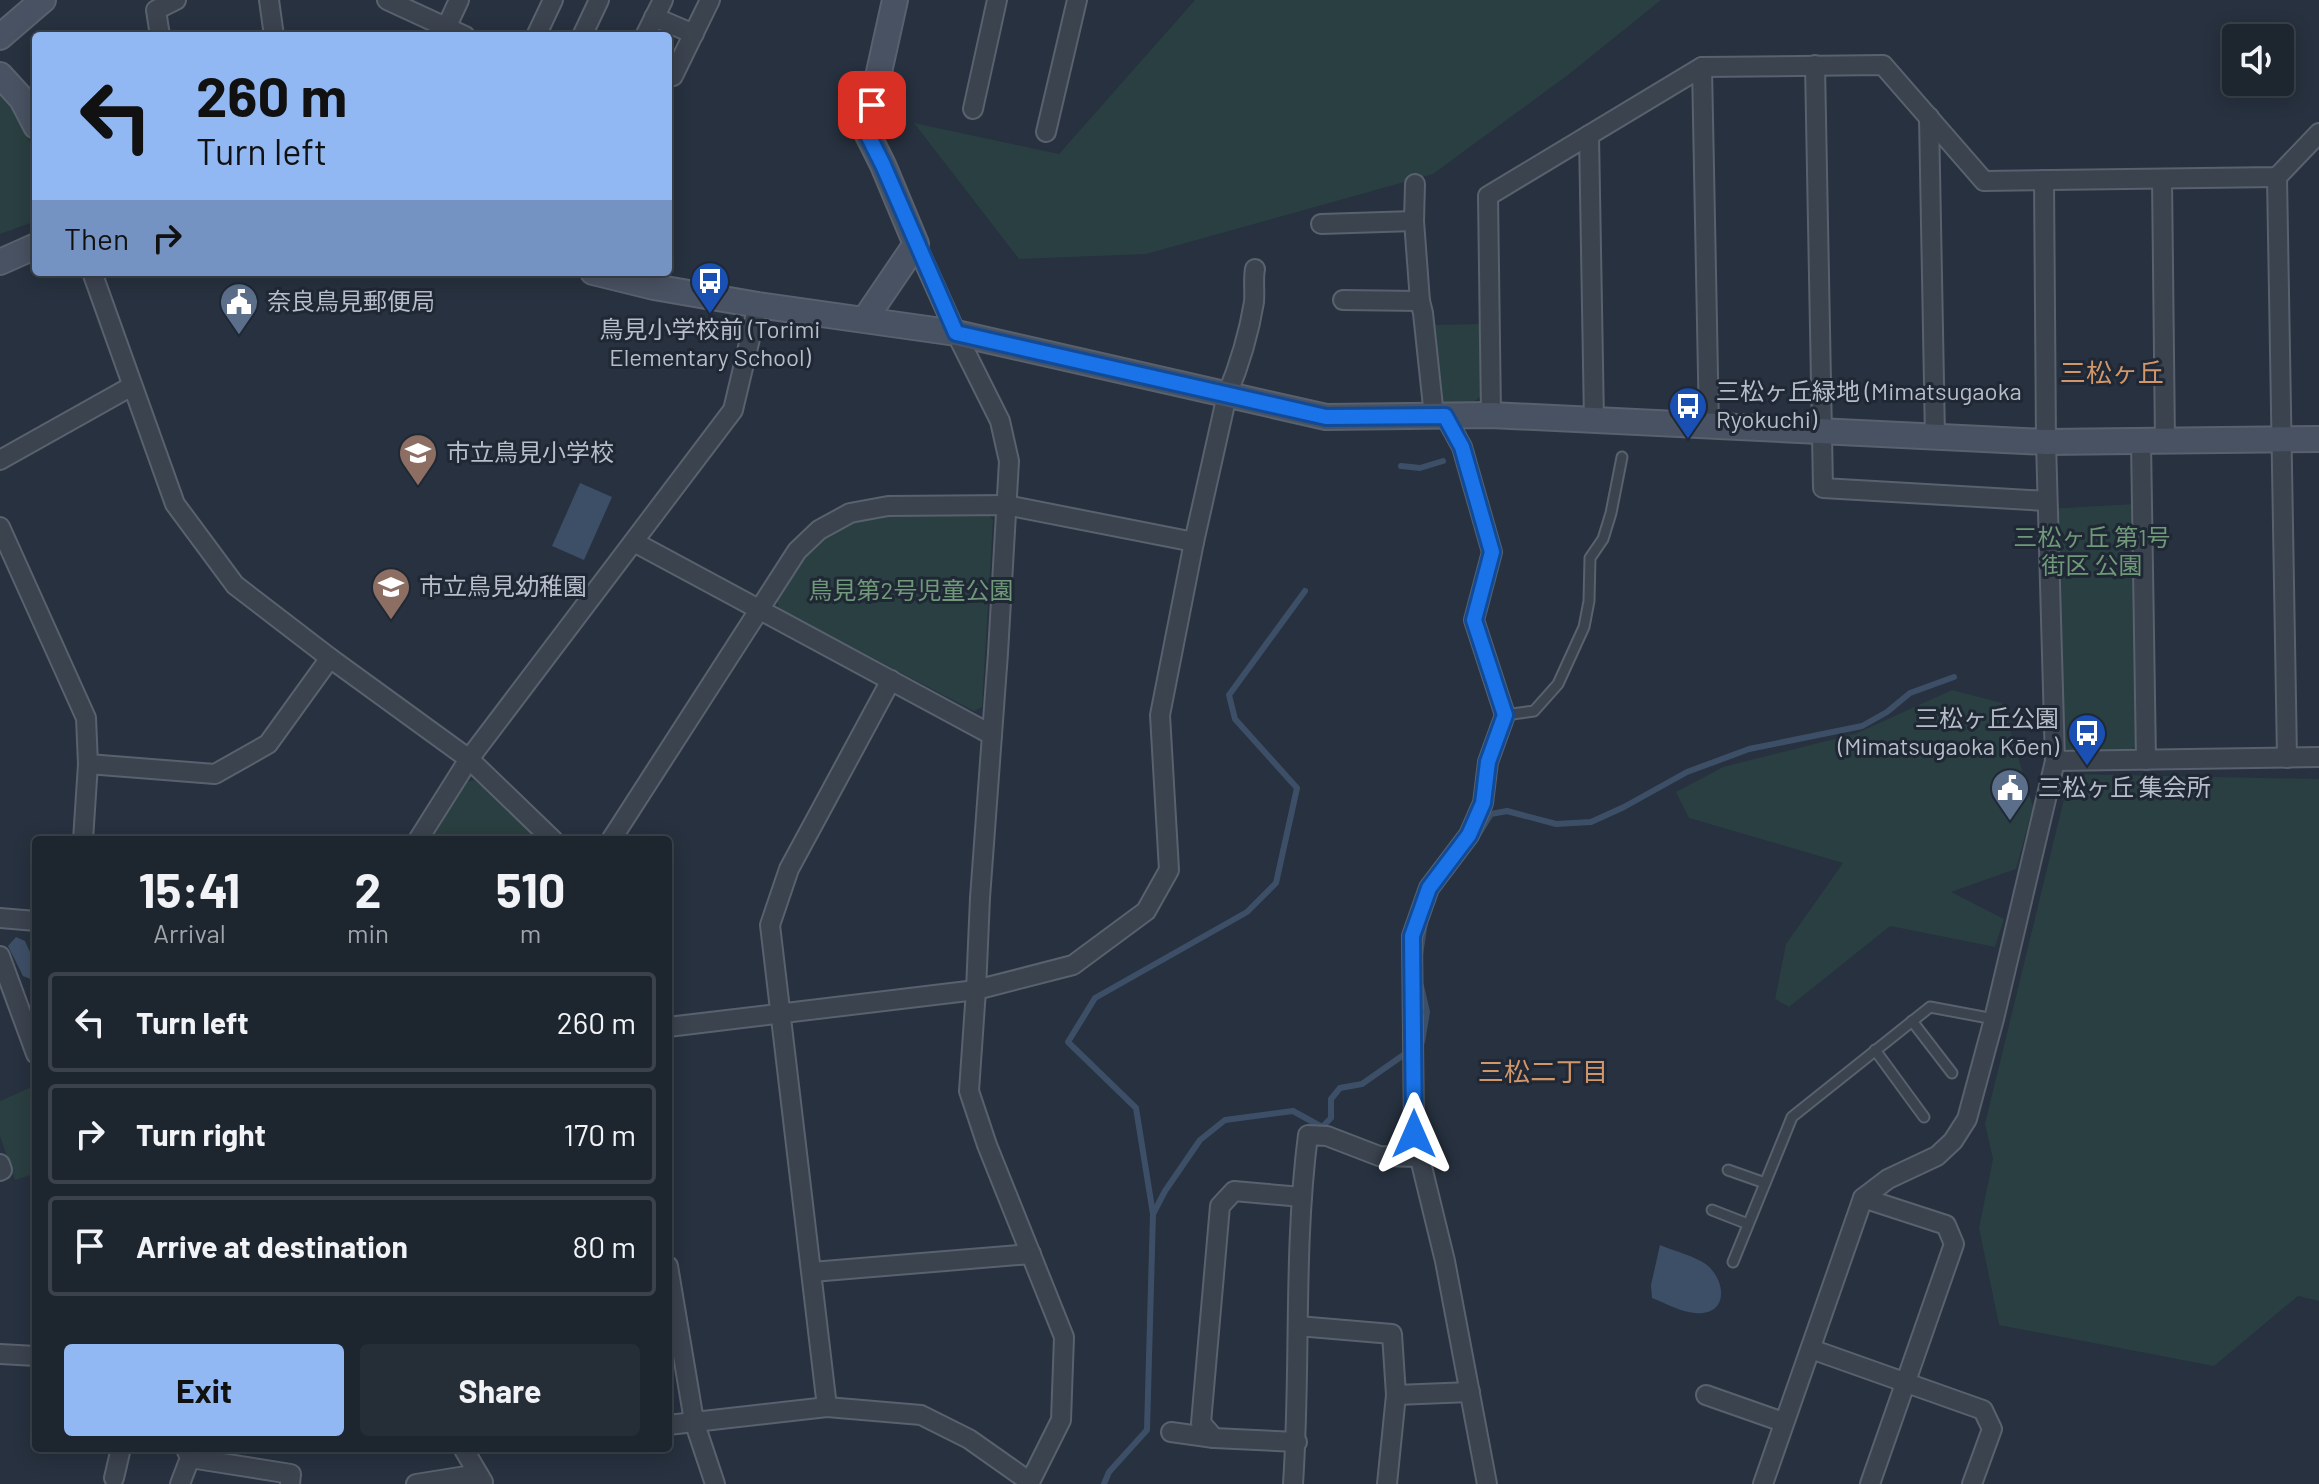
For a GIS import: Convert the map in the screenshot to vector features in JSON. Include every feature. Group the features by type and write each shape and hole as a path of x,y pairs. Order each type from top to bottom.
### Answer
{"street":[{"path":"0,37 43,0"},
{"path":"159,32 156,10 176,0"},
{"path":"269,0 273,32"},
{"path":"387,0 456,32"},
{"path":"446,28 459,0"},
{"path":"538,32 553,0"},
{"path":"584,32 599,0"},
{"path":"647,32 663,0"},
{"path":"673,76 710,0"},
{"path":"672,1424 827,1407 921,1415 969,1439 1029,1483 1061,1420 1064,1337 987,1145 969,1091 1009,461 1000,421 956,333 866,131 895,0"},
{"path":"973,109 997,0"},
{"path":"1046,132 1077,0"},
{"path":"654,17 694,34"},
{"path":"1815,65 1823,488 2047,501"},
{"path":"1491,415 1488,196 1702,67 1883,65 1984,181 2277,177"},
{"path":"1702,67 1709,426"},
{"path":"0,75 22,99 32,118"},
{"path":"1929,117 1935,437"},
{"path":"2287,758 2277,177 2319,133"},
{"path":"1589,135 1594,421"},
{"path":"2146,760 2162,179"},
{"path":"1763,1484 1863,1198 1888,1179 1937,1156 1953,1141 1967,1119 2055,761 2047,501 2044,180"},
{"path":"1415,184 1414,221 1420,301 1439,416 1462,447 1492,552 1474,620 1505,715 1488,762 1483,803 1469,835 1429,888 1412,936 1414,1134 1445,1261 1487,1484"},
{"path":"1321,224 1414,221"},
{"path":"865,319 916,244"},
{"path":"0,262 32,248"},
{"path":"672,1027 976,990 1073,965 1146,911 1169,870 1160,715 1227,395 1235,377 1254,299 1255,269"},
{"path":"93,276 175,504 235,585 469,759 549,836"},
{"path":"609,276 758,305 956,333 1326,417 1491,415 2046,442 2319,439"},
{"path":"1343,300 1420,301"},
{"path":"421,836 469,759 733,410 758,305"},
{"path":"0,460 132,386"},
{"path":"614,836 797,551 819,530 850,513 888,506 1006,505 1194,542"},
{"path":"0,527 86,718 88,764 83,836"},
{"path":"634,542 992,735"},
{"path":"88,764 215,774 268,744 330,658"},
{"path":"827,1407 770,925 789,869 891,680"},
{"path":"2055,761 2319,757"},
{"path":"0,918 32,921"},
{"path":"0,956 32,1043"},
{"path":"1293,1484 1297,1442 1295,1404 1302,1197 1308,1135 1327,1136 1379,1156 1419,1157"},
{"path":"0,1164 0,1171"},
{"path":"1214,1438 1201,1423 1220,1206 1234,1191 1302,1197"},
{"path":"1863,1198 1946,1225 1954,1244 1870,1484"},
{"path":"812,1272 1031,1254"},
{"path":"672,1290 694,1421 715,1484"},
{"path":"1298,1326 1392,1334 1396,1395 1387,1484"},
{"path":"1811,1349 1983,1410 1992,1429 1972,1484"},
{"path":"0,1354 32,1356"},
{"path":"1396,1395 1470,1392"},
{"path":"1706,1395 1783,1422"},
{"path":"1171,1432 1214,1438 1297,1442"},
{"path":"114,1478 120,1452"},
{"path":"416,1484 481,1479 465,1452"},
{"path":"180,1484 188,1453 291,1474 290,1484"}],"lane":[{"path":"1505,715 1534,711 1558,684 1571,659 1584,627 1589,601 1590,558 1603,539 1622,457"},
{"path":"1733,1262 1792,1117 1930,1007 1994,1019"},
{"path":"1912,1021 1952,1073"},
{"path":"1875,1050 1924,1117"},
{"path":"1728,1170 1765,1183"},
{"path":"1712,1210 1748,1224"}],"green space":[{"path":"1195,0 1661,0 1568,75 1433,174 1146,254 1019,259 914,123 1059,154"},
{"path":"0,93 20,119 32,148 32,222 0,234"},
{"path":"1482,324 1483,392 1469,403 1438,404 1429,325"},
{"name":"三松ヶ丘 第1号 街区 公園","path":"2134,504 2136,746 2128,751 2062,751 2047,509"},
{"name":"鳥見第2号児童公園","path":"889,514 987,514 993,520 982,707 974,711 779,609 777,601 799,566 821,541 849,525"},
{"path":"1952,690 2002,703 2033,807 2016,869 1951,892 2004,919 1995,947 1890,926 1789,1007 1775,999 1786,944 1843,863 1689,818 1676,792 1723,767 1855,734"},
{"path":"2070,774 2319,779 2319,1301 2298,1296 2214,1366 1999,1325 1979,1228 1993,1159 1985,1124"},
{"path":"474,780 529,824 538,836 432,836 466,782"},
{"path":"32,1087 32,1174 15,1180 0,1136 0,1101"}],"water":[{"path":"580,483 612,497 584,560 552,546"},
{"path":"16,937 25,941 32,955 32,980 23,976 8,946"},
{"path":"1660,1245 1697,1259 1714,1272 1721,1296 1714,1309 1695,1313 1652,1298 1651,1285"}],"waterway":[{"path":"1401,466 1420,468 1443,461"},
{"path":"1104,1484 1109,1472 1147,1430 1153,1214 1136,1108 1068,1042 1095,998 1247,912 1276,883 1297,788 1235,719 1229,695 1305,591"},
{"path":"1475,840 1491,814 1507,811 1556,824 1591,822 1687,772 1749,749 1862,726 1887,712 1910,693 1954,677"},
{"path":"1420,955 1425,922"},
{"path":"1153,1214 1200,1140 1225,1120 1293,1111 1322,1127 1331,1118 1331,1099 1340,1088 1362,1084 1422,1042 1427,1012 1421,986"}],"place":[{"name":"鳥見小学校前 (Torimi Elementary School)","path":"710,315"},
{"name":"奈良鳥見郵便局","path":"239,336"},
{"name":"三松ヶ丘緑地 (Mimatsugaoka Ryokuchi)","path":"1688,440"},
{"name":"市立鳥見小学校","path":"418,487"},
{"name":"市立鳥見幼稚園","path":"391,621"},
{"name":"三松ヶ丘公園 (Mimatsugaoka Kōen)","path":"2087,767"},
{"name":"三松ヶ丘 集会所","path":"2010,822"}],"district":[{"name":"三松ヶ丘","path":"2112,373"},
{"name":"三松二丁目","path":"1543,1072"}],"route":[{"path":"872,105 866,131 956,333 1326,417 1445,416 1462,447 1492,552 1474,620 1505,715 1488,762 1483,803 1469,835 1429,888 1412,936 1414,1134"}]}
